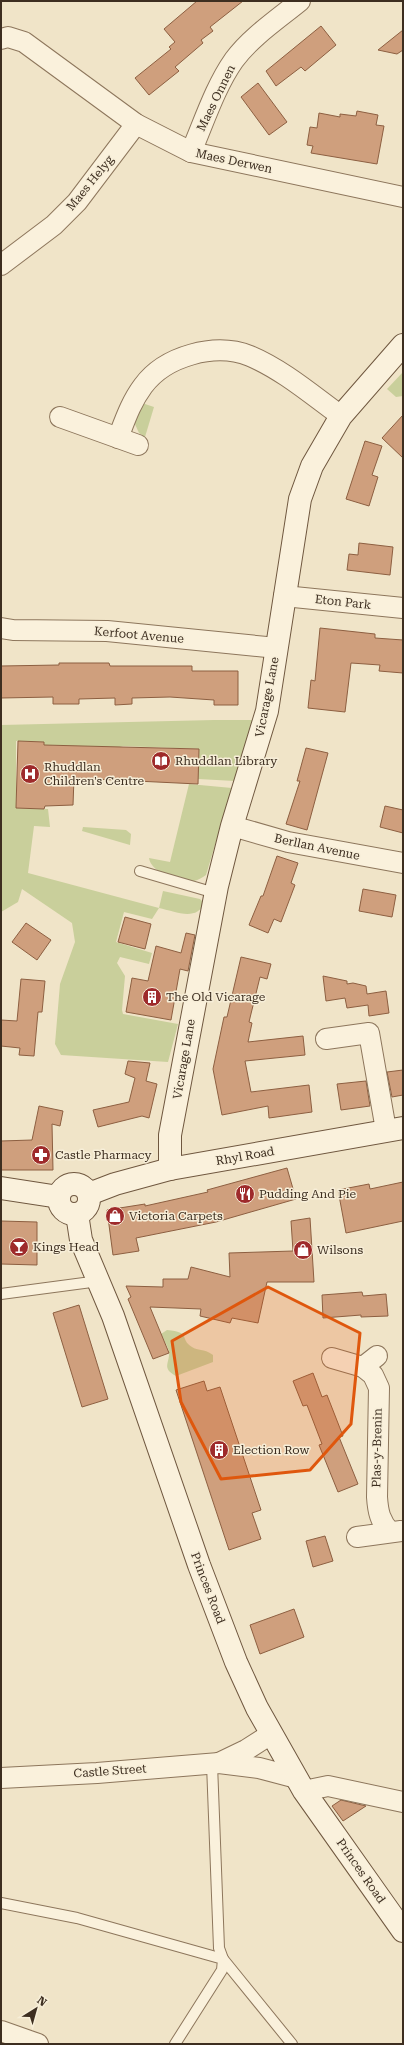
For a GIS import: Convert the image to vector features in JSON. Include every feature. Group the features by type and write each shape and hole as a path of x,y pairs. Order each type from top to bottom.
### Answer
{"street":[{"name":"Maes Onnen","path":"191,152 223,78 234,60 248,44 300,1"},
{"name":"Maes Derwen","path":"1,39 8,37 24,42 136,124 191,152 403,197"},
{"name":"Maes Helyg","path":"1,265 54,225 77,202 136,124"},
{"name":"Vicarage Lane","path":"170,1169 170,1135 215,893 232,826 267,711 300,499 312,466 341,416 403,344"},
{"path":"118,438 132,404 143,385 164,366 192,354 223,350 249,356 276,370 341,416"},
{"path":"60,417 138,445"},
{"name":"Eton Park","path":"284,596 403,608"},
{"name":"Kerfoot Avenue","path":"1,628 13,630 107,631 277,648"},
{"name":"Berllan Avenue","path":"232,826 288,842 403,863"},
{"path":"326,1039 369,1032 394,1129"},
{"name":"Rhyl Road","path":"89,1194 114,1184 170,1169 394,1129"},
{"path":"72,1183 83,1185 89,1194 89,1204 77,1214 66,1211 62,1208 59,1197 63,1188 72,1183"},
{"path":"1,1188 59,1197"},
{"name":"Princes Road","path":"77,1214 81,1240 113,1316 202,1573 236,1662 271,1734 300,1785 403,1931"},
{"name":"Plas-y-Brenin","path":"332,1358 370,1361 378,1388 376,1497 378,1514 383,1524 397,1531"},
{"path":"357,1537 397,1531"},
{"name":"Castle Street","path":"215,1763 246,1750 271,1734"},
{"name":"Castle Street","path":"1,1778 215,1763 259,1768 300,1785"},
{"path":"300,1785 328,1786 403,1802"},
{"path":"1,2031 38,2044"}],"lane":[{"path":"140,871 215,893"},
{"path":"1,1294 99,1281"},
{"path":"215,1763 219,1948 223,1959 292,2044"},
{"path":"1,1903 78,1918 223,1959"},
{"path":"175,2044 222,1970 223,1959"}],"highlighted area":[{"path":"268,1287 360,1333 351,1424 310,1470 221,1479 181,1402 172,1341"}],"green space":[{"path":"403,372 403,396 396,397 387,389"},
{"path":"142,403 154,407 145,437 139,433 134,422"},
{"path":"254,720 235,781 198,779 199,749 123,746 116,748 52,745 43,776 44,742 16,741 16,808 48,809 50,827 34,826 28,873 159,908 152,919 124,912 116,942 152,953 149,964 120,957 117,963 125,976 122,1010 123,1014 178,1024 168,1062 61,1055 55,1044 60,984 75,942 72,923 22,889 18,902 1,912 1,725"},
{"path":"189,784 232,788 206,875 196,881 175,879 167,876 155,868 149,858 170,862"},
{"path":"83,827 126,830 131,834 130,845 82,831"},
{"path":"163,891 200,899 204,903 201,909 191,914 178,913 159,908"},
{"path":"167,1330 180,1332 188,1344 192,1347 206,1351 213,1355 213,1362 176,1376 171,1373 167,1368 169,1352 161,1334"}],"building":[{"path":"197,1 243,1 210,27 213,31 201,40 203,43 175,67 179,71 149,95 135,78 171,49 169,47 175,42 164,29"},
{"path":"321,26 336,45 305,71 301,67 276,86 266,71"},
{"path":"403,30 403,50 397,54 378,50"},
{"path":"258,83 287,122 269,135 241,97"},
{"path":"357,111 378,115 376,125 384,126 377,164 311,153 313,146 307,145 310,127 317,128 319,113 340,117 340,114 356,116"},
{"path":"403,415 403,458 382,438"},
{"path":"365,441 382,446 372,475 378,477 369,506 346,499"},
{"path":"359,543 393,547 390,575 347,570 349,554 358,555"},
{"path":"320,628 375,634 375,638 403,640 403,673 379,671 380,665 351,663 345,712 308,708 311,680 315,681"},
{"path":"59,663 109,663 110,666 192,666 192,671 238,671 238,705 214,705 214,700 170,697 132,698 132,704 115,705 115,698 79,699 79,704 53,704 53,697 1,698 1,666 59,665"},
{"path":"18,741 44,742 44,745 199,749 198,784 74,778 73,805 45,806 44,809 16,808"},
{"path":"306,748 328,753 307,830 286,824 300,781 297,781"},
{"path":"385,806 403,810 403,833 380,827"},
{"path":"277,856 298,863 291,883 295,885 281,922 274,919 268,933 249,925 261,896 263,896"},
{"path":"363,889 396,895 392,917 359,911"},
{"path":"125,917 151,924 145,949 118,942"},
{"path":"26,923 51,940 37,960 12,942"},
{"name":"The Old Vicarage","path":"186,933 195,935 188,971 180,969 171,1020 126,1012 132,978 148,981 156,946 181,953"},
{"path":"241,957 271,964 267,979 260,977 249,1022 252,1023 248,1042 303,1036 305,1055 245,1061 251,1092 309,1085 312,1112 269,1118 268,1106 222,1115 213,1069 224,1017 227,1017"},
{"path":"323,976 347,981 347,984 353,983 366,986 367,994 386,991 389,1013 369,1016 368,1005 347,1008 345,998 326,1001"},
{"path":"21,979 45,981 42,1012 38,1012 34,1056 19,1055 20,1048 1,1046 1,1020 17,1021"},
{"path":"128,1061 150,1063 146,1081 157,1084 149,1118 142,1116 98,1127 93,1110 129,1102 135,1078 125,1074"},
{"path":"403,1070 403,1095 392,1097 387,1072"},
{"path":"366,1081 370,1106 341,1110 337,1084"},
{"path":"39,1106 63,1111 60,1126 52,1124 53,1170 1,1170 1,1141 32,1140"},
{"path":"287,1168 296,1199 216,1222 136,1238 139,1251 113,1255 107,1210 145,1204 145,1206 208,1192 207,1190"},
{"path":"403,1182 403,1221 346,1233 338,1190 369,1184 370,1189"},
{"path":"310,1218 314,1282 267,1282 258,1323 232,1318 230,1323 200,1316 201,1309 150,1307 169,1353 153,1359 128,1299 131,1297 126,1286 163,1287 163,1279 188,1279 191,1267 230,1277 229,1253 293,1251 291,1221"},
{"name":"Kings Head","path":"1,1221 37,1222 37,1265 1,1264"},
{"path":"362,1292 363,1296 386,1294 388,1316 361,1317 361,1315 323,1318 322,1295"},
{"path":"79,1305 108,1399 82,1407 53,1313"},
{"path":"313,1373 322,1397 327,1395 343,1436 339,1437 358,1484 338,1492 319,1445 322,1444 307,1405 303,1406 293,1381"},
{"name":"Election Row","path":"204,1381 207,1391 220,1387 261,1510 252,1513 261,1539 229,1550 176,1390"},
{"path":"325,1536 333,1561 313,1567 306,1541"},
{"path":"294,1609 304,1637 260,1654 250,1625"},
{"path":"341,1800 366,1806 343,1821 332,1806"}],"place":[{"name":"Rhuddlan Library","path":"161,761"},
{"name":"Rhuddlan Children's Centre","path":"30,774"},
{"name":"The Old Vicarage","path":"152,997"},
{"name":"Castle Pharmacy","path":"41,1155"},
{"name":"Pudding And Pie","path":"245,1194"},
{"name":"Victoria Carpets","path":"115,1216"},
{"name":"Kings Head","path":"19,1247"},
{"name":"Wilsons","path":"303,1250"},
{"name":"Election Row","path":"219,1450"}]}
